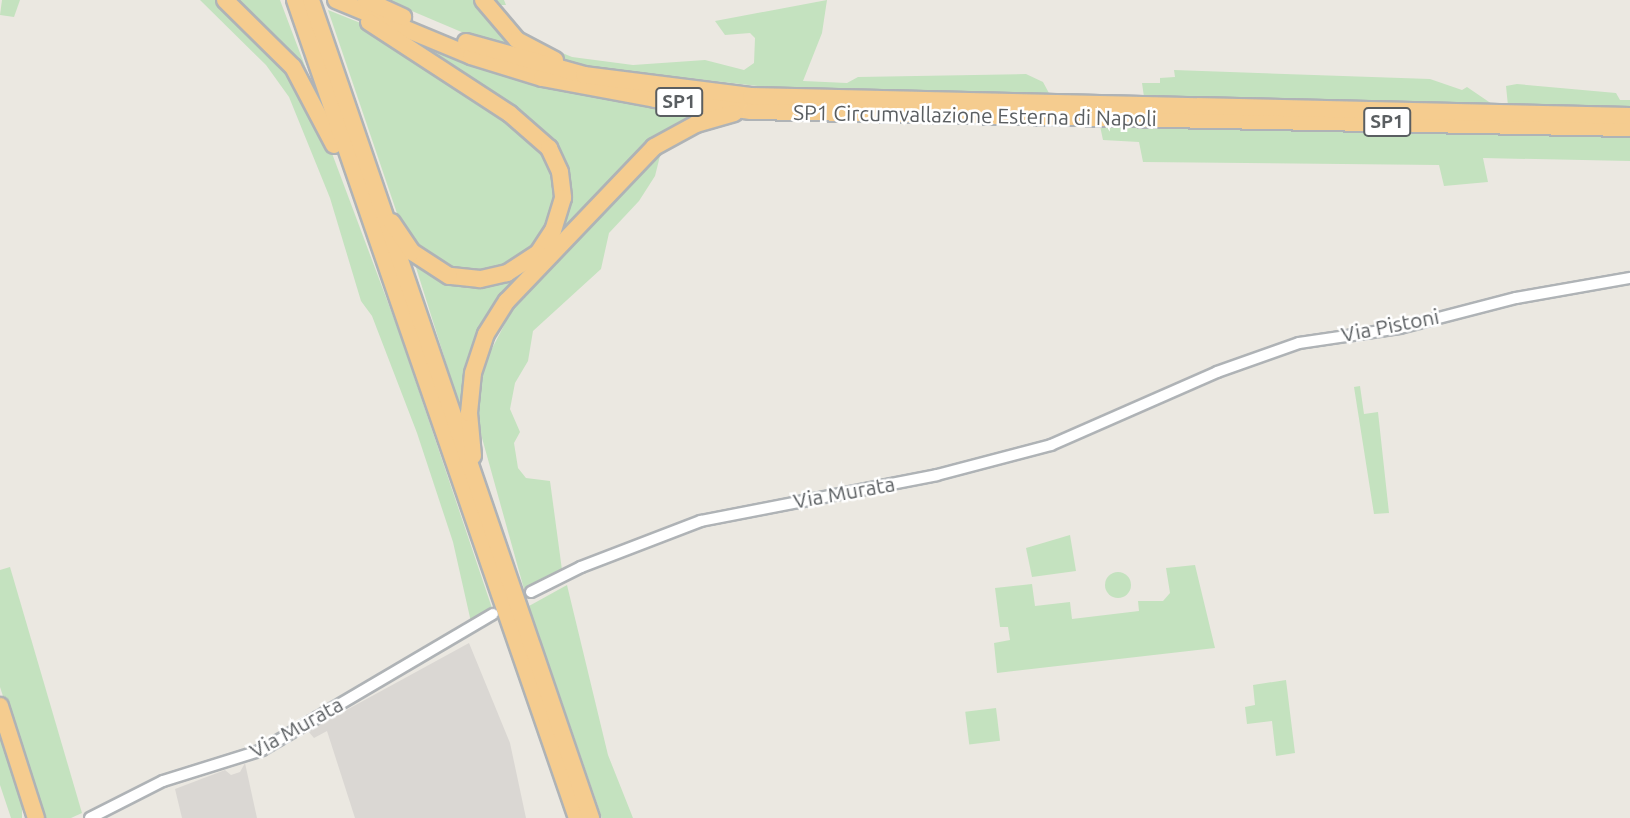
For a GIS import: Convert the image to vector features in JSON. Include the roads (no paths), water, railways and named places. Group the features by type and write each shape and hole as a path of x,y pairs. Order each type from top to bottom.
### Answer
{"highway":[{"path":"225,0 274,45 308,91 328,131 382,275 395,294"},
{"path":"295,0 577,818"},
{"path":"337,0 530,130 549,148 560,172 563,198 553,230 538,253 507,273 480,279 449,276 412,252 374,190"},
{"name":"SP1 Circumvallazione Esterna di Napoli","path":"337,0 471,55 542,78 655,99 751,111 1037,110 1630,116"},
{"name":"SP1 Circumvallazione Esterna di Napoli","path":"366,0 478,46 584,75 656,86 823,101 1037,110"},
{"path":"483,0 517,40 547,58 656,86"},
{"path":"315,6 374,190 592,818"},
{"path":"479,493 471,439 473,373 486,334 508,301 654,147 696,124 751,111"},
{"name":"SP1 Circumvallazione Esterna di Napoli","path":"1145,112 1630,128"},
{"path":"0,706 36,818"}],"street":[{"name":"Via Pistoni","path":"1158,398 1300,343 1400,328 1516,298 1630,278"},
{"name":"Via Murata","path":"531,592 679,527 825,494 937,475 1051,446 1158,398"},
{"name":"Via Murata","path":"90,818 163,780 262,750 493,614"}]}
